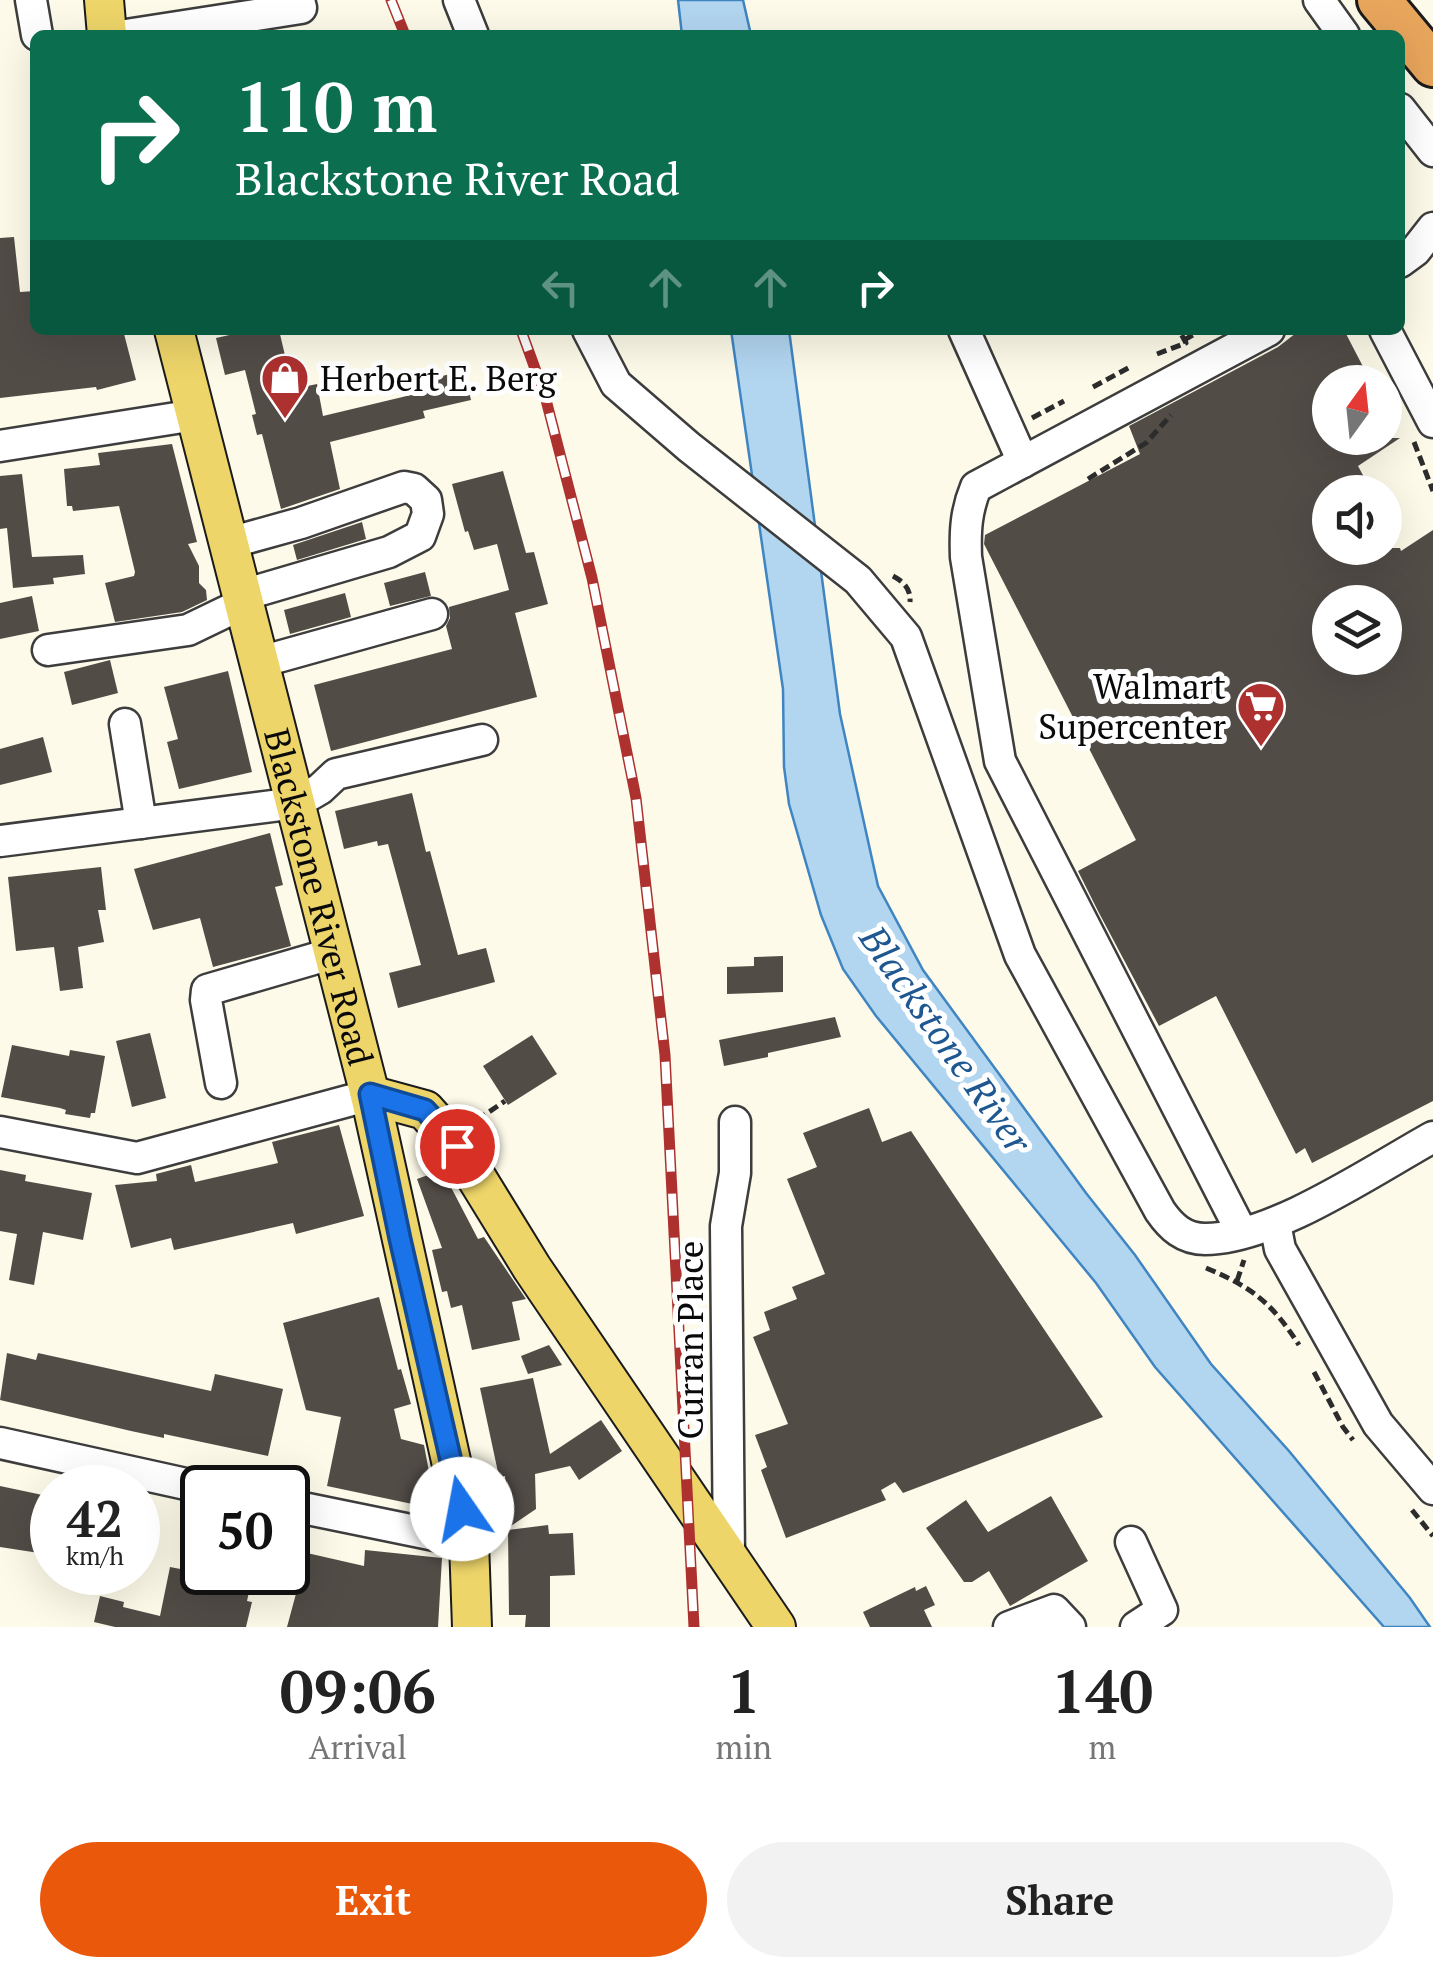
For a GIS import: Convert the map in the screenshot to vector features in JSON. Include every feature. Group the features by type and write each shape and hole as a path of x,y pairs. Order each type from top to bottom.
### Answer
{"highway":[{"path":"1379,0 1404,30"},
{"path":"1405,31 1433,64"}],"main road":[{"path":"104,0 107,30"},
{"name":"Blackstone River Road","path":"175,335 370,1094 425,1110 457,1146 532,1268 776,1627"},
{"path":"370,1094 470,1542 472,1627"}],"street":[{"path":"31,0 35,30"},
{"path":"158,30 301,8 299,0"},
{"path":"459,0 471,30"},
{"path":"1319,0 1340,30"},
{"path":"1405,115 1433,151"},
{"path":"1405,258 1433,228"},
{"path":"1405,271 1433,270"},
{"path":"591,335 616,384 858,580 906,637 1020,955 1160,1212 1183,1234 1203,1239 1275,1223 1433,1137"},
{"path":"966,335 1023,462"},
{"path":"1241,1232 1000,761 964,528 976,487 1259,335"},
{"path":"1388,335 1431,415"},
{"path":"0,446 196,415"},
{"path":"48,650 188,630 243,599 389,552 420,536 428,514 426,500 414,489 404,487 228,543"},
{"path":"260,662 432,614"},
{"path":"125,724 140,822"},
{"path":"0,841 296,803 336,774 482,740"},
{"path":"221,1083 207,990 334,953"},
{"path":"0,1132 137,1158 370,1094"},
{"name":"Curran Place","path":"729,1558 726,1226 735,1173 735,1122"},
{"path":"1275,1223 1280,1249 1360,1395 1378,1424 1433,1489"},
{"path":"0,1443 180,1483"},
{"path":"310,1509 470,1542"},
{"path":"1130,1542 1162,1610 1136,1627"},
{"path":"1010,1627 1054,1610 1070,1627"}],"path":[{"path":"1157,354 1186,343 1182,335"},
{"path":"1184,340 1193,335"},
{"path":"1093,387 1130,366"},
{"path":"1032,418 1064,400"},
{"path":"470,1125 505,1100"}],"water":[{"path":"678,0 743,0 750,30 681,30"},
{"name":"Blackstone River","path":"732,335 790,335 840,714 878,886 923,970 1211,1364 1289,1451 1430,1627 1384,1627 1155,1367 1096,1283 876,1016 843,969 821,915 789,804 784,767 783,689"}],"building":[{"path":"14,237 20,292 30,291 30,335 124,335 136,380 97,390 96,387 0,398 0,238"},
{"path":"280,335 293,389 317,384 323,416 436,389 433,378 464,371 471,400 423,411 425,418 330,442 340,489 281,509 262,434 257,435 245,370 225,375 216,338"},
{"name":"Walmart Supercenter","path":"1294,335 1347,335 1362,365 1312,365 1312,455 1374,455 1358,466 1363,475 1312,475 1312,565 1402,565 1402,550 1433,530 1433,1101 1312,1163 1305,1148 1296,1154 1216,996 1159,1026 1098,911 1078,871 1136,840 984,544 985,535 1140,454 1129,426"},
{"path":"172,444 197,542 188,544 199,566 199,583 206,590 207,600 182,612 115,622 105,583 134,576 135,572 119,506 73,511 72,506 67,506 64,469 100,465 98,453"},
{"path":"503,471 526,553 534,552 548,604 515,613 537,697 331,751 314,685 452,649 446,626 449,607 509,590 497,544 474,550 452,484"},
{"path":"22,474 32,557 83,555 85,574 53,578 54,584 13,588 7,528 0,529 0,476"},
{"path":"362,522 366,539 297,560 293,545"},
{"path":"425,572 431,596 390,606 384,583"},
{"path":"345,593 351,617 290,634 284,610"},
{"path":"32,596 39,631 0,639 0,603"},
{"path":"110,660 118,693 72,705 64,672"},
{"path":"228,671 252,772 179,789 167,742 178,739 164,687"},
{"path":"43,737 52,772 0,785 0,749"},
{"path":"412,793 458,955 486,948 495,982 398,1008 389,973 421,965 388,844 378,846 377,841 344,849 335,811"},
{"path":"270,833 283,885 275,887 291,946 213,967 200,918 153,930 134,869"},
{"path":"101,867 106,910 98,910 104,942 78,947 83,988 60,991 54,947 16,951 8,877"},
{"path":"783,956 783,992 727,994 727,967 754,966 754,957"},
{"path":"835,1017 841,1037 724,1066 719,1040"},
{"path":"150,1033 166,1098 132,1107 116,1041"},
{"path":"532,1035 557,1074 508,1105 483,1066"},
{"path":"12,1045 69,1056 70,1050 105,1056 95,1113 90,1118 65,1114 66,1110 60,1108 1,1097"},
{"path":"869,1108 882,1142 911,1131 1103,1417 903,1493 895,1482 881,1490 886,1500 786,1538 761,1470 767,1467 755,1435 788,1424 753,1337 770,1330 764,1312 797,1299 792,1287 825,1274 787,1179 817,1167 803,1133"},
{"path":"339,1125 364,1216 296,1234 293,1223 174,1250 171,1238 131,1248 115,1185 157,1181 156,1174 191,1165 195,1182 278,1163 272,1142"},
{"path":"0,1170 26,1175 25,1181 92,1193 83,1240 43,1232 34,1285 9,1280 17,1234 0,1231"},
{"path":"442,1170 478,1239 484,1237 526,1299 512,1302 520,1340 472,1350 462,1305 451,1308 447,1291 442,1292 432,1250 442,1248 417,1179"},
{"path":"379,1297 411,1404 394,1409 401,1439 424,1445 436,1509 327,1486 341,1417 306,1410 283,1323"},
{"path":"549,1345 562,1365 528,1374 521,1356"},
{"path":"7,1353 36,1360 38,1353 211,1391 215,1374 283,1389 268,1456 164,1434 164,1438 0,1400"},
{"path":"533,1378 550,1454 601,1420 622,1451 579,1480 570,1466 535,1474 536,1509 508,1528 505,1476 499,1477 480,1388"},
{"path":"0,1486 30,1492 30,1552 0,1547"},
{"path":"1051,1496 1088,1561 1010,1606 989,1571 972,1582 964,1582 926,1528 966,1500 988,1532"},
{"path":"548,1525 549,1534 573,1533 575,1575 550,1576 550,1627 525,1627 526,1615 509,1615 508,1530"},
{"path":"365,1550 442,1558 438,1627 287,1627 296,1595 310,1595 310,1554 364,1566"},
{"path":"170,1567 180,1569 180,1595 248,1595 247,1601 252,1602 246,1627 115,1627 94,1622 100,1596 124,1602 123,1607 160,1616"},
{"path":"926,1586 935,1605 924,1610 932,1627 870,1627 863,1612 915,1587 916,1591"}],"railway":[{"path":"391,0 403,30"},
{"path":"523,335 545,396 592,578 636,798 665,1055 694,1627"}],"place":[{"name":"Herbert E. Berg","path":"285,420"},
{"name":"Walmart Supercenter","path":"1261,748"}],"route":[{"path":"457,1146 425,1110 370,1094 462,1509"}]}
